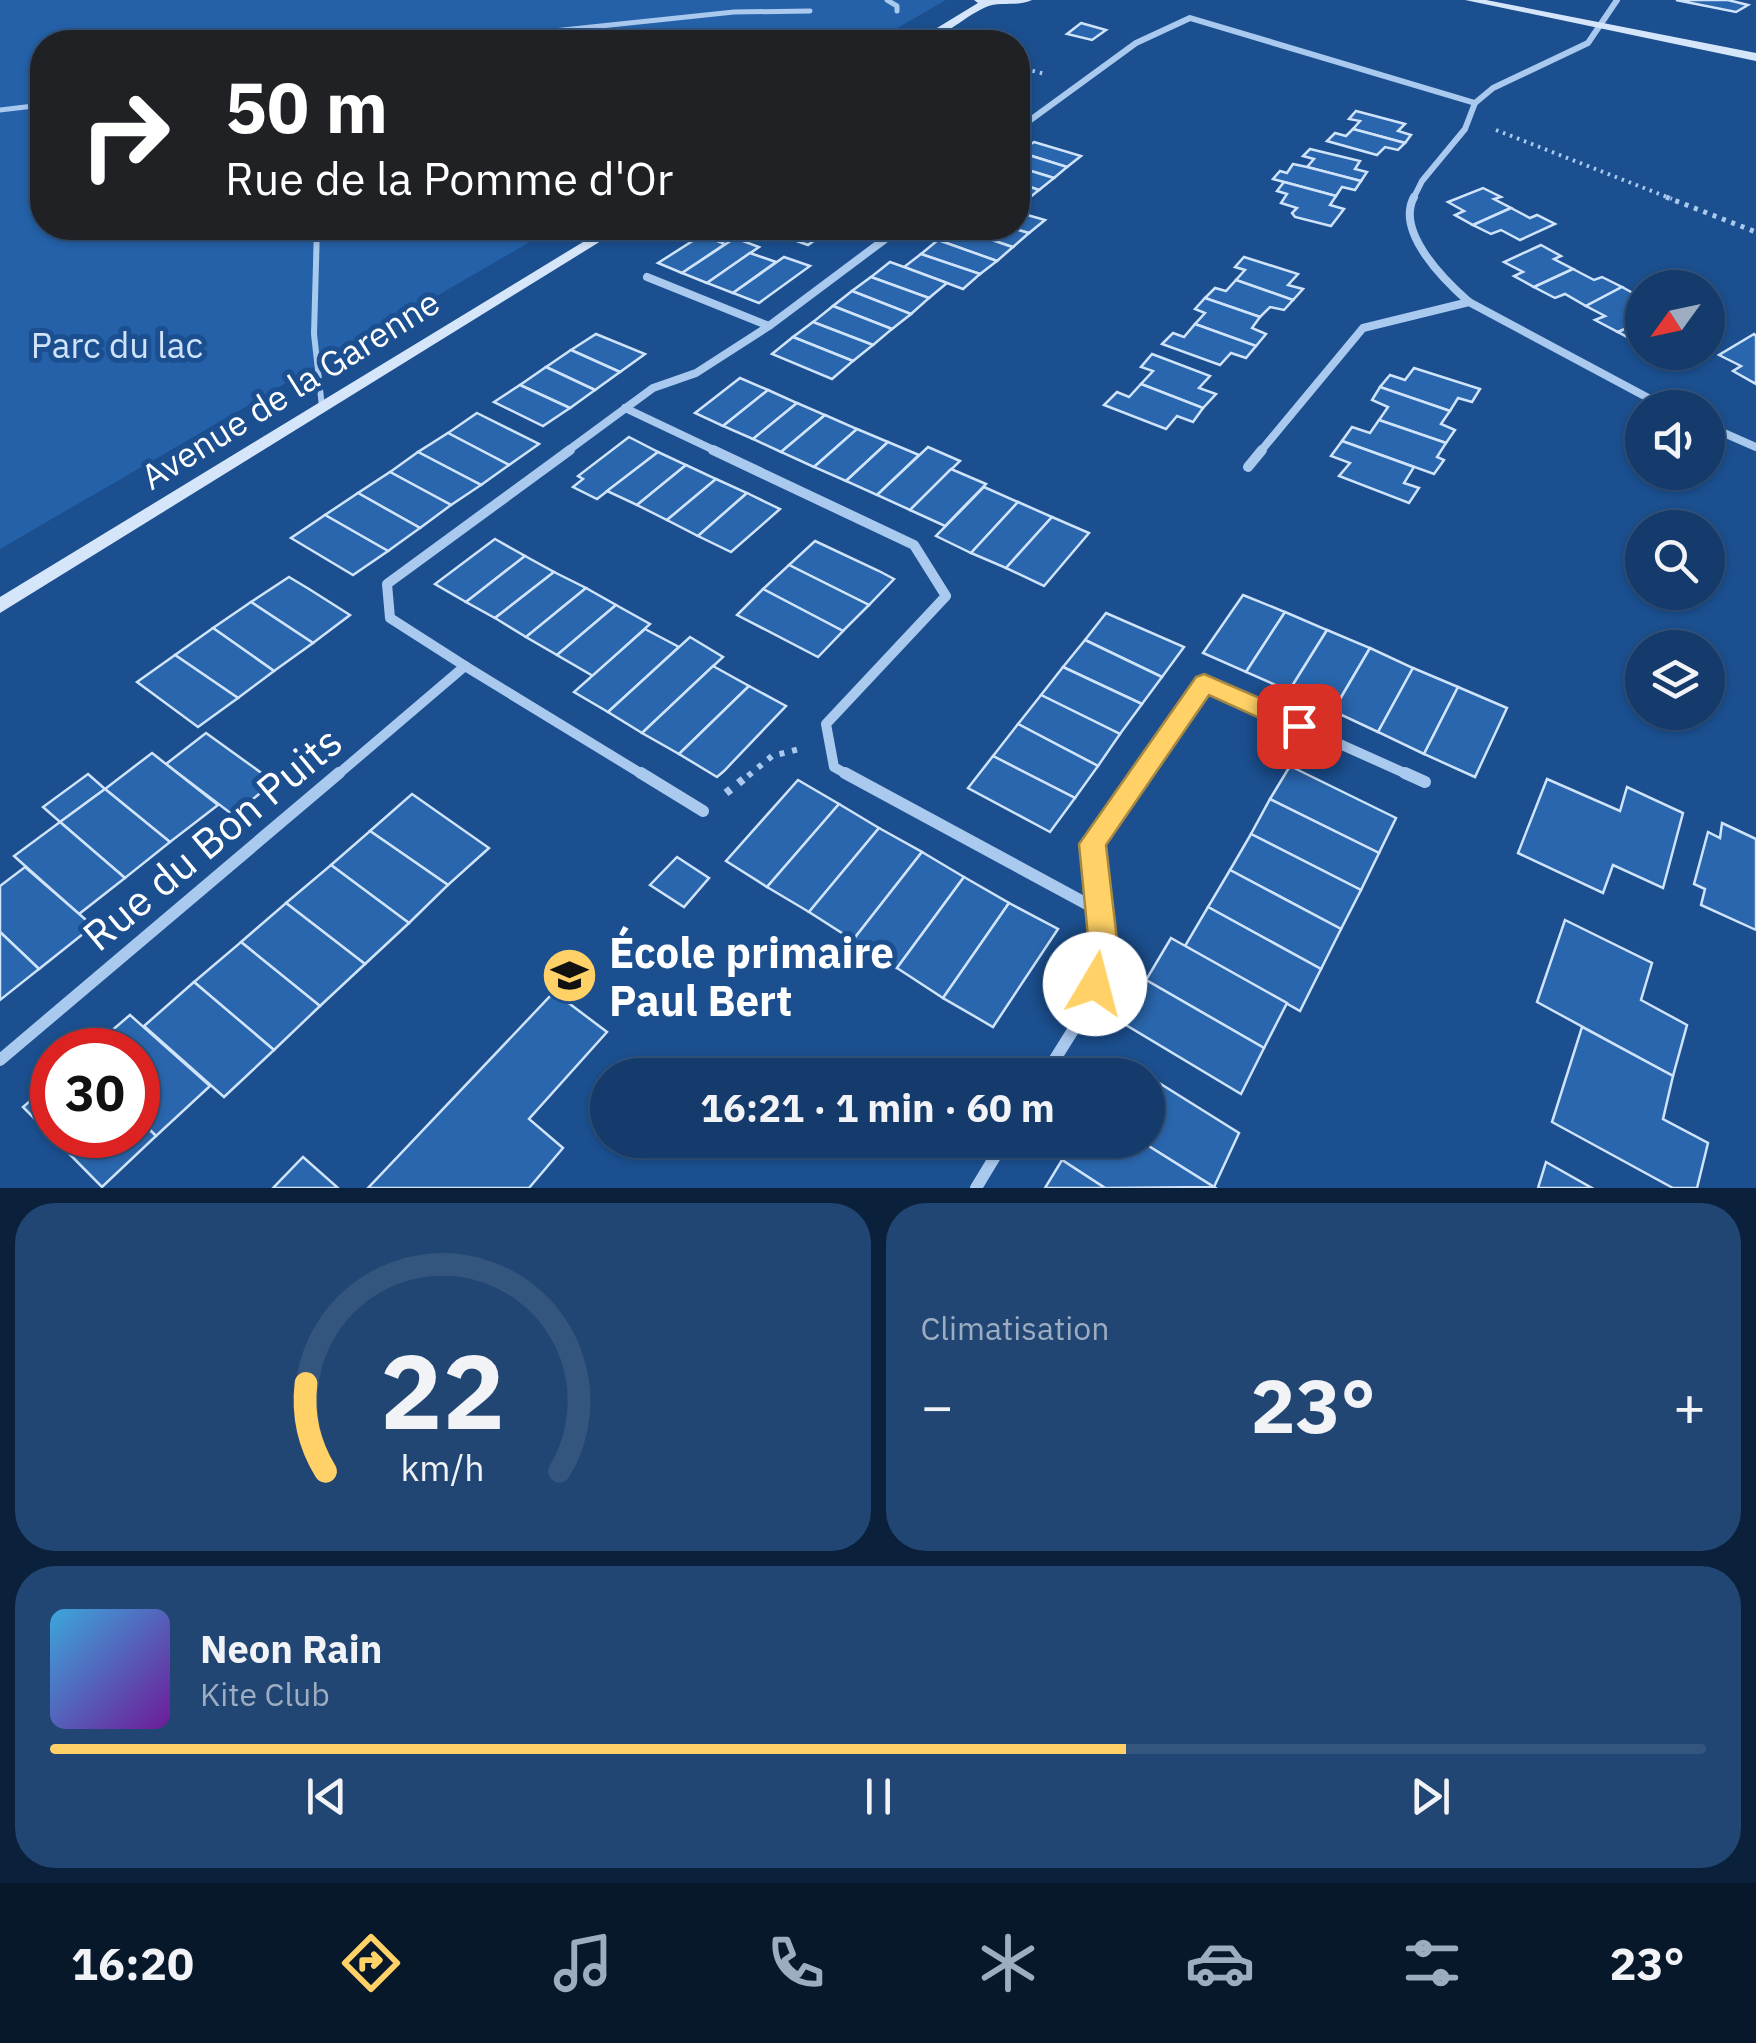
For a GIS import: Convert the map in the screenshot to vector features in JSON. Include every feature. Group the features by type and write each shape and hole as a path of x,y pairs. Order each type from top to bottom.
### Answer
{"street":[{"path":"938,30 983,1 1027,0"},
{"path":"1470,0 1756,56"},
{"path":"1616,0 1588,43 1508,80 1475,103 1465,129 1422,181 1410,204 1413,229 1428,257 1448,284 1469,302 1633,390"},
{"path":"1030,120 1136,43 1190,18 1475,103"},
{"name":"Avenue de la Garenne","path":"0,606 595,240"},
{"path":"703,811 390,618 387,584 653,388 696,373 770,326 888,240"},
{"path":"648,277 770,326"},
{"path":"1248,467 1363,328 1469,302"},
{"path":"624,408 914,545 946,596 826,724 834,766 1098,910"},
{"path":"1725,433 1756,447"},
{"name":"Rue du Bon Puits","path":"0,1060 465,666"},
{"path":"1056,1058 1085,1011 1105,957 1092,844 1204,683 1425,782"},
{"path":"976,1188 995,1158"}],"lane":[{"path":"887,0 897,6 897,11"},
{"path":"562,30 734,12 810,11"},
{"path":"0,110 30,106"},
{"path":"317,240 314,334 322,408"}],"path":[{"path":"703,811 772,756 830,742"}],"green space":[{"name":"Parc du lac","path":"0,0 946,0 894,30 30,30 30,240 533,240 0,549"}],"building":[{"path":"1676,0 1728,0 1748,5 1736,12"},
{"path":"1081,23 1106,30 1092,40 1067,34"},
{"path":"1356,111 1405,124 1398,131 1411,135 1405,143 1353,129 1360,121 1349,119"},
{"path":"1353,129 1405,143 1398,150 1385,147 1377,155 1327,141 1335,133 1346,136"},
{"path":"1034,142 1081,156 1067,167 1030,155 1030,145"},
{"path":"1310,149 1360,161 1355,169 1367,172 1361,181 1307,167 1314,159 1303,156"},
{"path":"1030,155 1067,167 1054,178 1030,171"},
{"path":"1293,164 1361,181 1355,190 1342,187 1336,196 1273,179 1280,171 1287,173"},
{"path":"1030,171 1054,178 1039,190 1030,187"},
{"path":"1284,182 1336,196 1330,205 1344,209 1331,226 1295,217 1292,213 1297,208 1281,203 1287,194 1277,191"},
{"path":"1483,188 1501,197 1494,199 1511,208 1473,225 1455,215 1464,211 1448,202"},
{"path":"1511,208 1555,224 1520,240 1501,230 1491,234 1473,225"},
{"path":"1030,216 1045,220 1030,232"},
{"path":"694,240 725,244 682,273 658,263"},
{"path":"732,240 759,247 707,283 682,273"},
{"path":"938,240 992,240 1013,247 997,261"},
{"path":"938,240 997,261 980,274 921,254"},
{"path":"992,240 1021,240 1013,247"},
{"path":"1541,245 1561,256 1554,259 1573,269 1534,287 1514,276 1523,272 1504,262"},
{"path":"750,253 776,262 733,293 707,283"},
{"path":"921,254 980,274 963,289 904,267"},
{"path":"784,257 810,266 759,303 733,293"},
{"path":"1244,257 1298,274 1288,285 1303,289 1293,300 1236,280 1245,270 1235,267"},
{"path":"890,262 947,283 929,298 871,277"},
{"path":"1573,269 1594,280 1602,277 1622,287 1586,306 1565,294 1555,298 1534,287"},
{"path":"871,277 929,298 911,314 852,291"},
{"path":"1236,280 1293,300 1284,310 1270,307 1260,317 1205,298 1215,288 1226,291"},
{"path":"1625,289 1625,329 1618,332 1595,320 1605,316 1586,306"},
{"path":"852,291 911,314 892,329 833,306"},
{"path":"1205,298 1260,317 1252,328 1266,334 1256,346 1195,324 1205,313 1195,309"},
{"path":"833,306 892,329 873,345 813,322"},
{"path":"813,322 873,345 853,361 793,337"},
{"path":"1195,324 1256,346 1246,358 1231,353 1220,365 1162,344 1173,333 1184,337"},
{"path":"596,334 645,354 620,372 571,350"},
{"path":"1756,336 1756,384 1733,371 1741,366 1725,358 1725,351"},
{"path":"793,337 853,361 832,379 772,354"},
{"path":"571,350 620,372 595,390 546,367"},
{"path":"1152,354 1210,376 1199,388 1216,394 1203,408 1141,384 1153,371 1141,367"},
{"path":"546,367 595,390 570,408 520,385"},
{"path":"1414,368 1480,389 1472,402 1458,398 1450,411 1380,387 1390,375 1405,380"},
{"path":"740,378 768,390 723,426 695,413"},
{"path":"1141,384 1203,408 1193,422 1177,416 1166,429 1104,405 1117,392 1129,397"},
{"path":"520,385 570,408 543,426 494,402"},
{"path":"1380,387 1450,411 1441,424 1455,430 1446,443 1379,420 1388,407 1372,400"},
{"path":"768,390 797,403 753,439 723,426"},
{"path":"797,403 825,415 781,452 753,439"},
{"path":"477,413 539,444 509,465 448,433"},
{"path":"825,415 857,429 814,467 781,452"},
{"path":"1379,420 1446,443 1437,457 1444,460 1434,474 1342,441 1352,427 1370,433"},
{"path":"857,429 888,442 846,481 814,467"},
{"path":"448,433 509,465 481,485 418,452"},
{"path":"629,437 658,452 597,499 573,487 583,479 578,476"},
{"path":"1342,441 1414,467 1404,483 1419,488 1409,503 1339,476 1350,463 1331,456"},
{"path":"888,442 919,455 877,495 846,481"},
{"path":"928,447 960,461 910,510 877,495"},
{"path":"418,452 481,485 451,505 390,472"},
{"path":"658,452 686,465 637,505 607,491"},
{"path":"686,465 716,479 667,520 637,505"},
{"path":"951,469 986,484 945,526 910,510"},
{"path":"390,472 451,505 420,528 358,493"},
{"path":"716,479 747,493 698,536 667,520"},
{"path":"984,487 1018,502 971,553 936,536"},
{"path":"358,493 420,528 388,551 325,515"},
{"path":"747,493 780,509 731,552 698,536"},
{"path":"1018,502 1052,517 1006,568 971,553"},
{"path":"325,515 388,551 353,575 291,538"},
{"path":"1052,517 1089,533 1044,586 1006,568"},
{"path":"495,539 525,556 466,602 435,584"},
{"path":"815,541 894,579 869,605 789,565"},
{"path":"525,556 554,572 495,618 466,602"},
{"path":"789,565 869,605 843,631 763,589"},
{"path":"554,572 586,588 526,637 495,618"},
{"path":"289,577 350,615 313,643 251,602"},
{"path":"586,588 616,605 557,655 526,637"},
{"path":"763,589 843,631 818,657 737,615"},
{"path":"1243,595 1285,612 1246,672 1203,653"},
{"path":"251,602 313,643 274,671 213,628"},
{"path":"616,605 650,624 593,676 557,655"},
{"path":"1285,612 1327,630 1289,691 1246,672"},
{"path":"1106,613 1184,647 1162,677 1085,640"},
{"path":"213,628 274,671 238,698 175,655"},
{"path":"645,629 679,647 608,712 574,692"},
{"path":"1327,630 1370,648 1333,711 1289,691"},
{"path":"690,637 723,657 642,733 608,712"},
{"path":"1085,640 1162,677 1142,704 1063,667"},
{"path":"1370,648 1413,668 1378,732 1333,711"},
{"path":"175,655 238,698 198,727 137,682"},
{"path":"713,666 749,686 679,754 642,733"},
{"path":"1063,667 1142,704 1120,734 1041,695"},
{"path":"1413,668 1458,687 1424,754 1378,732"},
{"path":"749,686 786,706 724,771 717,777 679,754"},
{"path":"1458,687 1507,708 1475,777 1424,754"},
{"path":"1041,695 1120,734 1098,766 1018,724"},
{"path":"1018,724 1098,766 1075,798 993,756"},
{"path":"206,733 274,782 233,815 166,764"},
{"path":"152,753 218,805 170,842 105,789"},
{"path":"993,756 1075,798 1050,832 968,788"},
{"path":"1290,766 1396,818 1379,853 1270,799"},
{"path":"88,774 105,789 60,822 43,807"},
{"path":"1547,779 1620,811 1627,787 1683,813 1663,888 1613,865 1603,893 1518,853"},
{"path":"798,780 839,804 767,887 726,861"},
{"path":"105,789 170,842 125,878 60,822"},
{"path":"412,794 489,848 448,885 370,831"},
{"path":"1270,799 1379,853 1361,890 1251,834"},
{"path":"839,804 879,828 809,912 767,887"},
{"path":"60,822 125,878 79,914 14,856"},
{"path":"1722,823 1756,839 1756,930 1701,905 1705,889 1694,884 1708,832 1720,838"},
{"path":"879,828 922,852 853,940 809,912"},
{"path":"370,831 448,885 409,923 331,865"},
{"path":"1251,834 1361,890 1341,929 1230,870"},
{"path":"922,852 964,877 897,968 853,940"},
{"path":"677,857 709,878 684,907 650,885"},
{"path":"331,865 409,923 365,964 286,903"},
{"path":"25,867 93,926 39,969 0,932 0,886"},
{"path":"1230,870 1341,929 1321,969 1208,907"},
{"path":"964,877 1009,903 943,998 897,968"},
{"path":"286,903 365,964 320,1006 241,942"},
{"path":"1009,903 1058,929 993,1027 943,998"},
{"path":"1208,907 1321,969 1300,1011 1185,946"},
{"path":"1565,920 1652,963 1641,1000 1687,1025 1673,1076 1537,1002"},
{"path":"0,932 39,969 0,1000"},
{"path":"1171,938 1287,1003 1264,1048 1146,980"},
{"path":"241,942 320,1006 274,1050 194,982"},
{"path":"1146,980 1264,1048 1241,1094 1121,1022"},
{"path":"194,982 274,1050 224,1097 160,1040 160,1028 144,1026"},
{"path":"554,992 607,1032 529,1119 563,1148 529,1188 368,1188"},
{"path":"130,1015 145,1028 115,1028"},
{"path":"1582,1027 1673,1076 1663,1119 1708,1143 1697,1188 1673,1188 1552,1122"},
{"path":"160,1042 210,1086 160,1132"},
{"path":"1165,1087 1239,1133 1214,1187 1165,1156"},
{"path":"1165,1156 1214,1187 1105,1188 1062,1160"},
{"path":"303,1157 338,1188 273,1188"},
{"path":"73,1158 133,1158 102,1187"},
{"path":"1062,1160 1105,1188 1045,1188"},
{"path":"1546,1162 1592,1188 1538,1188"}],"place":[{"name":"École primaire Paul Bert","path":"570,976"}],"route":[{"path":"1095,984 1105,957 1092,844 1204,683 1299,726"}]}
